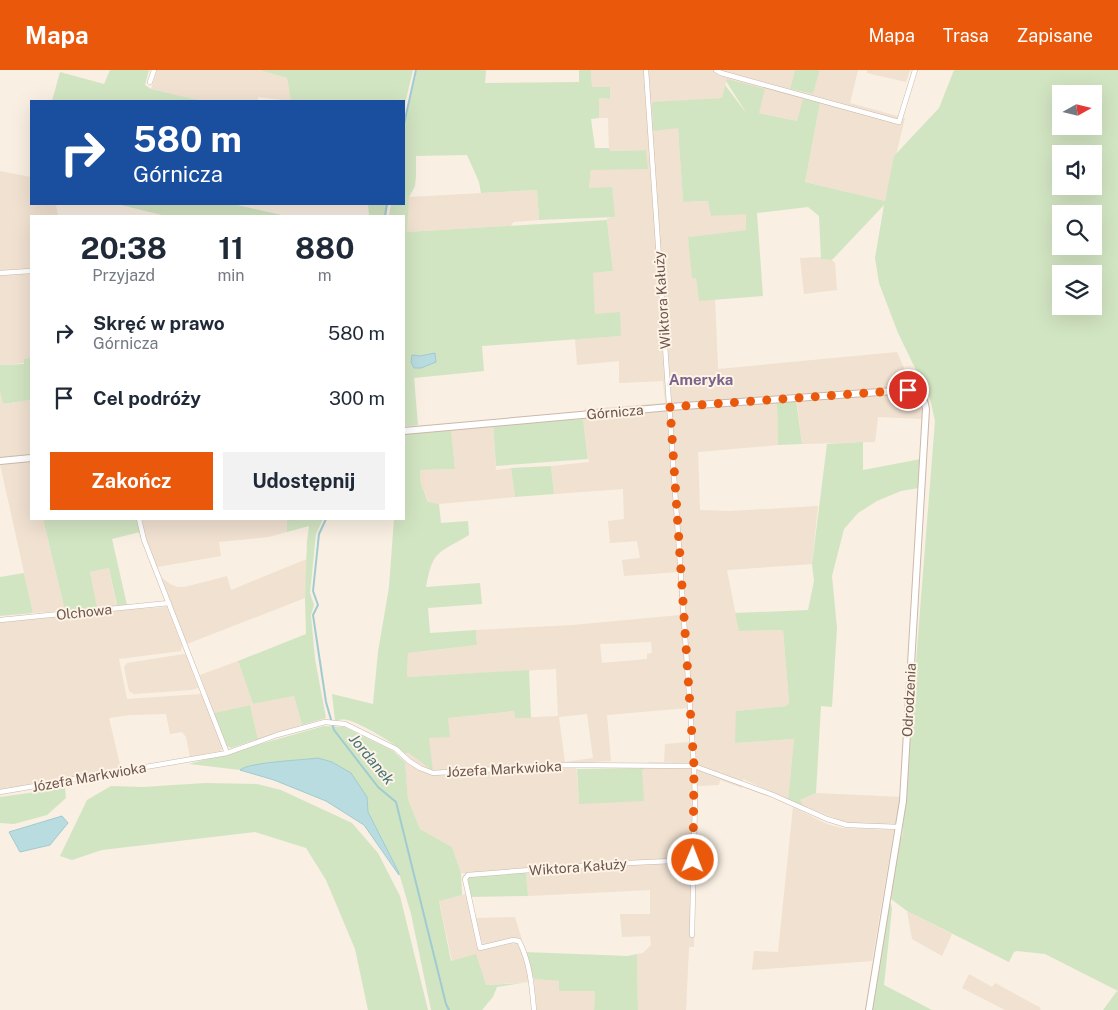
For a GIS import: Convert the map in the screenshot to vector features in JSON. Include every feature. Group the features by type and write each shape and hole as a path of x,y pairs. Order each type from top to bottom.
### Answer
{"street":[{"path":"150,82 154,70"},
{"name":"Wiktora Kałuży","path":"646,70 694,766 692,935"},
{"path":"716,70 730,76 900,122 915,70"},
{"path":"0,273 30,271"},
{"name":"Górnicza","path":"405,431 670,407 908,390 917,391"},
{"name":"Odrodzenia","path":"869,1010 903,801 926,409 923,397 917,391"},
{"path":"0,461 30,458"},
{"path":"139,520 144,540 227,753"},
{"name":"Olchowa","path":"0,620 169,603"},
{"name":"Józefa Markwioka","path":"0,792 227,753 277,735 327,722 345,724 396,748 409,761 433,773 563,765 694,766 773,795 827,819 847,825 898,827"},
{"name":"Wiktora Kałuży","path":"534,1010 531,980 523,948 519,942 513,940 480,948 464,879 468,875 560,867 693,860"}],"shaded area":[{"path":"157,70 259,70 287,78 291,100 258,97 258,100 199,100 151,89"},
{"path":"591,70 795,70 790,89 813,94 820,70 858,70 850,103 905,118 885,201 805,182 820,103 797,121 759,113 727,79 722,98 652,103 678,127 683,202 709,201 711,216 746,213 747,230 688,237 693,278 696,278 699,300 715,299 718,369 897,352 922,409 922,419 878,417 875,442 802,444 796,395 777,397 778,445 698,452 700,510 730,511 818,506 812,564 727,570 739,631 783,630 789,704 786,706 736,711 736,743 794,739 788,800 743,779 742,788 720,780 719,785 697,786 694,947 689,947 686,1010 638,1010 637,954 643,953 651,945 650,936 622,937 620,914 650,914 650,890 528,896 526,872 480,875 461,873 452,847 420,829 408,799 404,753 409,753 429,738 448,718 514,711 515,718 558,716 556,669 407,677 408,653 477,645 476,630 573,625 680,615 678,572 624,576 622,560 640,558 637,541 610,543 608,521 624,519 623,489 554,494 551,466 589,462 582,413 585,409 665,403 663,381 619,383 619,361 577,365 575,339 621,336 595,314 592,273 613,271 607,218 614,217 589,188 591,169 647,169 646,150 609,151 608,118 599,118 599,98 610,99 610,87 592,87","holes":["651,642 652,653 647,654 647,659 602,663 600,644","688,708 690,742 665,744 664,762 648,762 642,771 579,803 576,763 611,761 607,715","587,714 593,758 565,762 559,717"]},
{"path":"867,70 910,70 906,82 867,73"},
{"path":"0,171 30,177 30,205 56,205 58,215 30,215 30,357 24,359 25,363 0,365"},
{"path":"537,190 539,220 513,222 511,226 406,232 409,197"},
{"path":"821,257 821,259 832,260 835,263 837,290 804,294 800,258"},
{"path":"0,392 3,404 30,400 30,456 0,459"},
{"path":"493,425 496,470 511,468 515,497 439,504 429,503 421,484 420,470 455,469 451,428"},
{"path":"30,461 30,520 43,520 65,611 33,613 0,463"},
{"path":"142,520 287,520 287,532 268,537 219,542 221,556 157,567 147,541"},
{"path":"307,559 305,598 187,644 161,577 177,587 185,587 227,576 231,590"},
{"path":"109,568 117,610 167,607 182,646 181,651 119,659 127,699 201,694 223,748 220,751 190,757 186,737 182,732 170,734 166,714 130,715 109,718 121,769 0,790 0,622 97,613 90,572"},
{"path":"184,654 198,688 134,694 129,691 124,667 127,663"},
{"path":"238,661 253,704 294,696 302,725 258,739 250,705 214,713 200,675"},
{"path":"816,793 901,797 897,825 849,824 804,806 800,800"},
{"path":"793,807 827,824 842,828 894,830 872,961 752,970 754,951 778,952"},
{"path":"466,894 479,949 517,942 520,946 529,982 486,985 452,961 439,900"},
{"path":"907,911 952,934 942,956 912,939"},
{"path":"515,917 522,940 512,938 486,945 482,943 475,918"},
{"path":"969,974 992,987 995,983 1041,1008 1040,1010 1005,1010 962,988"},
{"path":"534,979 559,981 560,991 595,991 594,1010 537,1010"}],"green space":[{"path":"110,70 149,70 145,85 151,89 199,100 52,100 60,72 104,84"},
{"path":"259,70 413,70 405,104 405,100 291,100 287,78"},
{"path":"417,70 486,70 485,83 579,82 579,70 591,70 592,87 610,87 610,99 599,98 599,118 591,119 595,148 609,148 610,151 646,150 648,169 591,170 589,188 612,187 615,217 539,220 537,190 481,193 479,182 467,155 416,156 415,186 409,197 407,232 607,220 613,271 593,273 595,314 620,312 621,336 482,346 484,371 414,378 418,425 405,427 405,215 389,215 391,205 405,205 405,123"},
{"path":"795,70 820,70 813,94 790,89"},
{"path":"954,70 1118,70 1118,991 1045,954 1017,951 1014,952 1009,962 907,911 891,899 900,832 902,838 935,421 930,399 898,333 879,283 875,258 884,205 832,260 821,259 819,216 808,207 757,213 763,296 699,301 696,278 692,278 688,237 746,230 746,214 711,216 708,201 683,202 678,128 653,131 652,102 722,98 725,85 747,114 726,81 727,79 765,89 759,113 797,121 803,99 820,103 805,182 885,201 894,156 939,108"},
{"path":"121,205 237,205 282,215 162,215"},
{"path":"368,205 387,205 386,215 369,215"},
{"path":"30,357 30,400 3,404 0,392 0,365 24,364 24,359"},
{"path":"796,400 802,444 778,445 777,403"},
{"path":"583,419 588,459 496,466 493,425"},
{"path":"451,428 455,469 420,470 421,484 428,502 439,504 441,523 468,521 469,535 438,554 431,566 426,587 480,583 482,604 428,608 430,633 476,630 477,645 408,653 407,677 529,670 531,718 515,718 514,711 448,718 450,737 429,738 433,771 409,753 404,753 394,744 368,729 347,720 335,721 332,694 373,704 378,652 389,587 394,520 405,520 405,433"},
{"path":"863,442 863,470 921,459 919,488 901,491 877,501 858,513 844,529 832,576 837,628 832,707 821,706 816,793 800,800 804,806 788,800 794,739 735,743 736,711 786,706 789,703 783,630 739,631 735,613 808,610 814,581 812,564 827,444"},
{"path":"551,466 554,494 515,497 511,468"},
{"path":"43,520 137,520 140,532 112,539 127,605 117,606 109,568 90,572 97,608 65,611"},
{"path":"287,520 323,520 316,534 310,593 314,605 311,615 315,659 326,718 302,725 294,696 253,704 238,661 306,634 305,598 309,526 287,532"},
{"path":"24,573 33,613 0,616 0,577"},
{"path":"250,705 258,739 231,748 227,746 214,713"},
{"path":"324,726 344,727 393,751 405,762 408,799 420,829 452,847 461,873 462,895 439,901 451,961 476,954 486,985 522,983 497,987 493,997 482,1010 431,1010 411,914 399,873 368,812 367,797 318,758 265,763 245,767 240,770 189,764"},
{"path":"644,768 642,771 644,801 579,804 577,769"},
{"path":"205,783 257,784 281,790 352,823 378,853 400,896 428,1010 368,1010 355,949 326,880 306,848 255,832 102,850 72,860 60,856 87,800 111,786 143,787"},
{"path":"65,788 66,798 47,815 14,824 0,823 0,797"},
{"path":"526,872 528,896 469,897 468,877"},
{"path":"889,903 892,909 884,985 932,1010 872,1010"},
{"path":"525,952 628,956 637,954 638,1010 594,1010 595,991 559,991 559,981 534,979"},
{"path":"1117,991 1118,1010 1103,1010"}],"water":[{"path":"435,353 436,362 421,368 414,368 411,362 412,355 420,356"},
{"path":"318,758 332,762 351,773 367,797 368,812 399,875 364,825 326,801 274,780 240,770 245,767 265,763"},
{"path":"62,816 68,823 50,845 20,852 9,832"}],"waterway":[{"name":"Jordanek","path":"405,120 416,70"},
{"name":"Jordanek","path":"385,215 387,205"},
{"name":"Jordanek","path":"326,520 319,534 313,591 318,605 313,615 326,702 334,730 378,787 396,802 449,1010"}],"district":[{"name":"Ameryka","path":"701,379"}],"route":[{"path":"693,860 694,766 670,407 908,390"}]}
